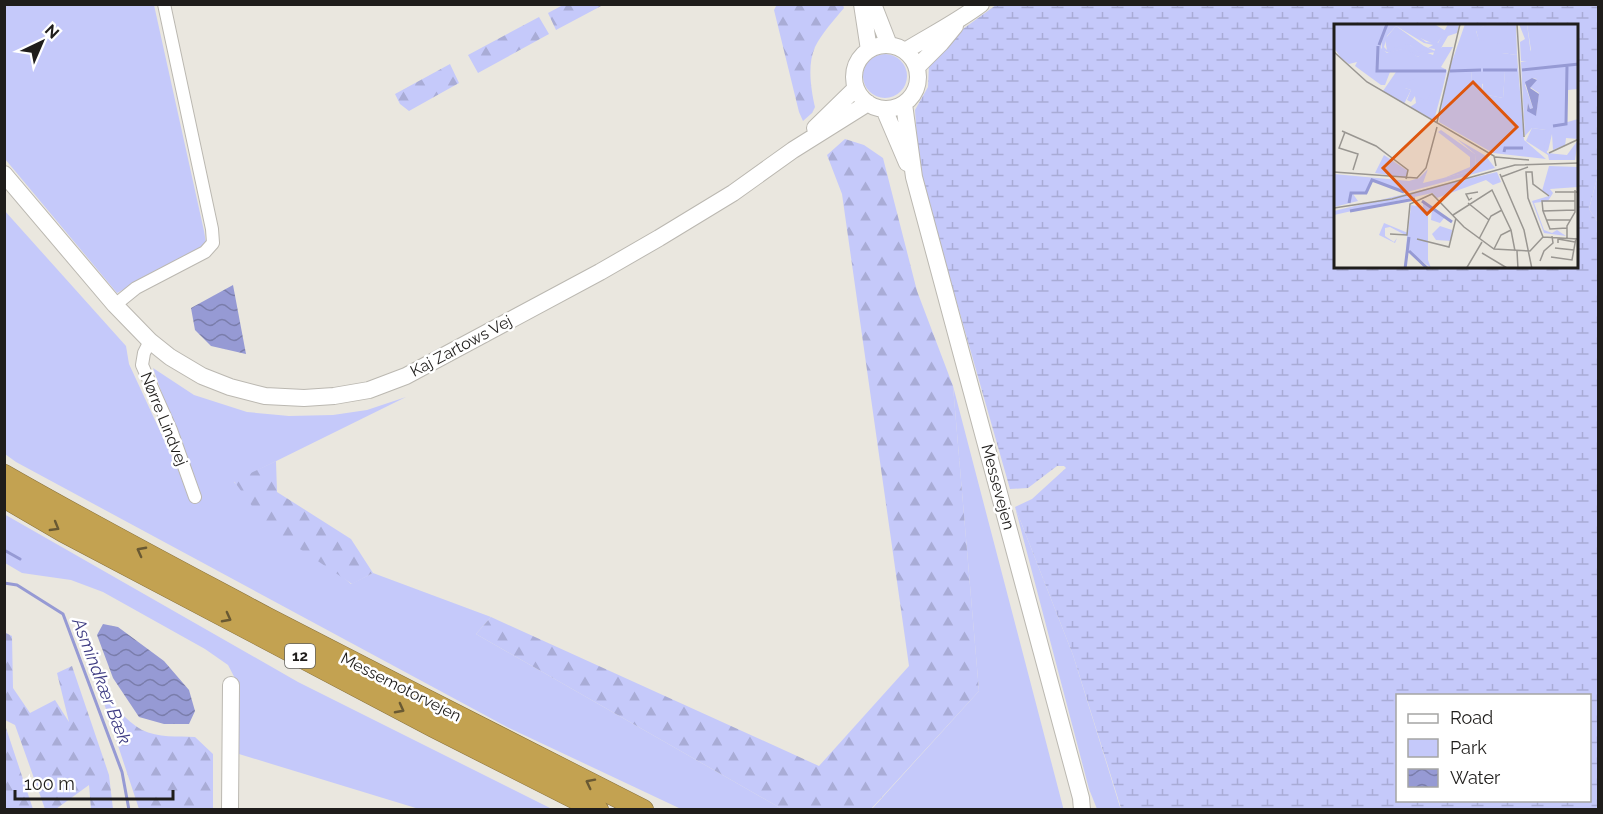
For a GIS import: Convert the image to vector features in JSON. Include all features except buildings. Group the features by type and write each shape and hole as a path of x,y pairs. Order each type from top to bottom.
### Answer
{"highway":[{"name":"Messemotorvejen","path":"4,475 71,514 193,579 642,810"},
{"name":"Messemotorvejen","path":"4,497 64,532 413,716 598,810"}],"street":[{"path":"115,305 136,288 205,252 213,243 164,4"},
{"path":"862,4 869,50"},
{"path":"873,4 889,45"},
{"path":"905,51 962,18 981,4"},
{"path":"917,67 962,18"},
{"path":"889,45 905,51 913,58 918,78 912,96 904,104 894,108 876,106 861,97 856,88 854,75 856,65 869,50 889,45"},
{"name":"Kaj Zartows Vej","path":"793,150 856,88"},
{"name":"Messevejen","path":"904,104 914,177 1083,806"},
{"name":"Kaj Zartows Vej","path":"4,174 115,305 150,341 170,357 230,387 265,396 304,398 334,396 369,390 406,376 494,321 600,272 733,193 793,150 876,106"},
{"name":"Messevejen","path":"876,106 914,177"},
{"name":"Nørre Lindvej","path":"150,341 144,353 142,365 171,430 195,497"},
{"path":"230,810 231,685"}],"green space":[{"path":"777,4 843,5 844,8 815,47 810,69 815,107 803,121 774,10"},
{"path":"4,5 154,5 204,231 206,243 199,249 117,293 5,159"},
{"path":"563,5 603,5 556,30 548,13"},
{"path":"996,5 1598,5 1598,174 1589,209 1598,223 1598,809 1123,810 1121,808 1073,655 1015,507 1032,499 1066,468 1057,466 1028,488 1010,489 919,170 915,110 928,87 929,64 963,29"},
{"path":"539,17 549,34 478,73 468,55"},
{"path":"885,54 901,60 907,76 901,92 885,98 869,92 863,76 869,60"},
{"path":"450,64 459,83 409,111 400,104 395,94"},
{"path":"845,139 864,145 883,158 917,291 953,386 979,691 871,809 782,809 476,634 491,617 819,766 909,666 842,194 827,155"},
{"path":"1598,174 1598,223 1589,209"},
{"path":"4,210 126,346 129,364 192,500 199,500 153,368 194,395 247,412 289,416 333,415 367,410 406,397 234,482 351,584 373,573 491,617 476,634 782,809 681,809 507,727 5,454"},
{"path":"953,386 1063,809 871,810 979,691"},
{"path":"276,461 277,492 351,539 373,573 352,584 267,527 234,481"},
{"path":"1015,507 1073,655 1120,807 1123,809 1097,809 1089,789"},
{"path":"4,514 298,682 552,809 419,809 239,754 239,686 228,665 205,649 103,592 71,580 22,573 5,563"},
{"path":"4,632 12,636 13,688 30,713 55,700 69,722 57,673 72,666 109,775 113,809 91,809 89,785 56,809 45,809 15,725 5,720"},
{"path":"98,685 124,716 142,730 161,735 195,737 213,754 213,809 139,809"},
{"path":"4,728 6,728 33,809 5,809"}],"water":[{"path":"233,285 246,354 211,346 195,330 191,308"},
{"path":"103,624 118,627 164,661 189,690 195,711 189,724 164,724 139,717 113,678 97,635"}],"waterway":[{"path":"4,550 20,559"},
{"name":"Asmindkær Bæk","path":"4,583 17,585 63,614 122,772 129,810"}]}
